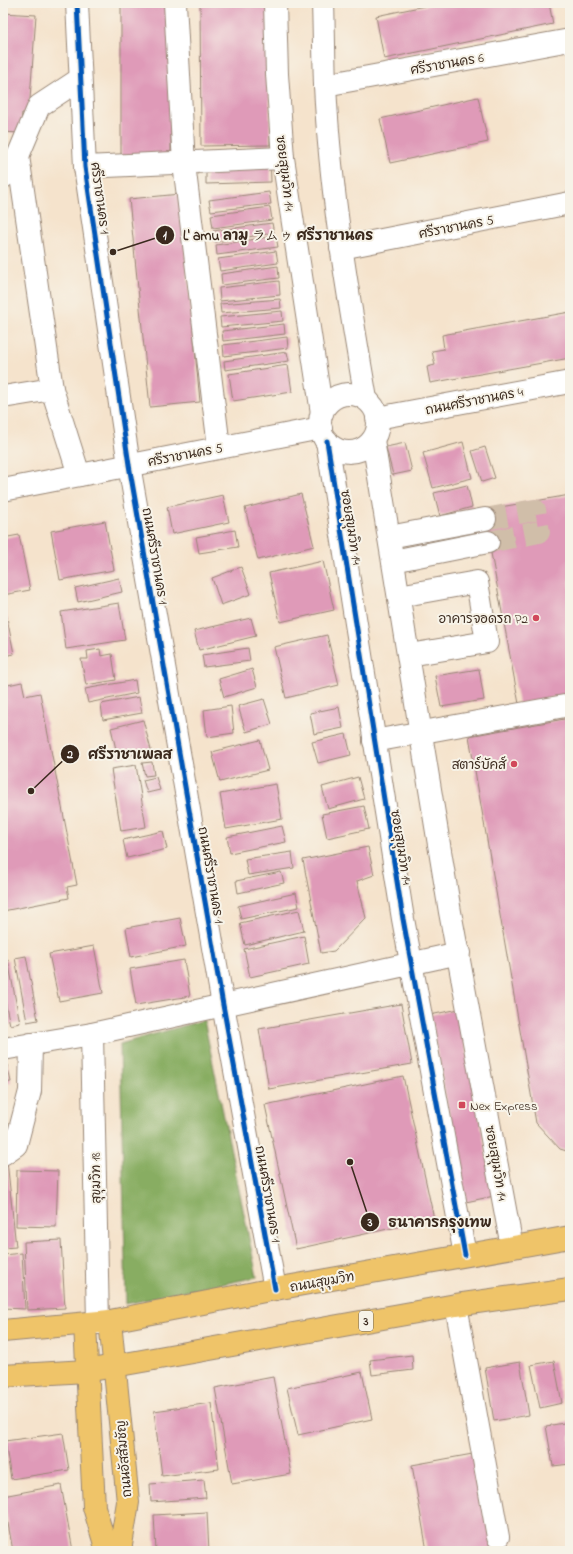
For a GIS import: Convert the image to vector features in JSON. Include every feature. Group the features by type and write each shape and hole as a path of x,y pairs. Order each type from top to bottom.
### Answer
{"main road":[{"name":"ถนนสุขุมวิท","path":"3,1331 98,1323 275,1289 570,1236"},
{"name":"3","path":"3,1376 86,1371 456,1305 570,1289"},
{"name":"ถนนอัสสัมชัญ","path":"98,1323 115,1366 128,1502 120,1551"},
{"path":"98,1323 86,1371 94,1507 107,1551"}],"street":[{"name":"ศรีราชานคร 1","path":"77,3 85,167 129,465"},
{"path":"175,3 184,164 219,447"},
{"name":"ซอยสุขุมวิท 14","path":"275,3 277,74 283,158 323,427 410,963 465,1255"},
{"path":"324,3 325,85 330,154 341,248 366,399"},
{"name":"ศรีราชานคร 6","path":"325,85 570,40"},
{"path":"3,177 18,156 39,106 80,78"},
{"path":"18,156 52,389 79,475"},
{"path":"85,167 184,164 283,158"},
{"name":"ศรีราชานคร 5","path":"341,248 570,204"},
{"name":"ถนนศรีราชานคร 4","path":"378,418 570,382"},
{"path":"3,397 52,389"},
{"path":"340,395 358,395 366,399 375,411 378,418 378,426 373,440 367,446 351,452 334,448 323,427 333,399 340,395"},
{"name":"ศรีราชานคร 5","path":"3,490 323,427"},
{"name":"ซอยสุขุมวิท 14","path":"373,440 459,953 512,1247"},
{"name":"ถนนศรีราชานคร 1","path":"129,465 223,1005 275,1289"},
{"path":"389,537 485,519"},
{"path":"393,561 488,542"},
{"path":"399,596 477,582 487,642 409,655"},
{"path":"374,741 570,705"},
{"path":"3,1049 92,1034 459,953"},
{"name":"สุขุมวิท 18","path":"92,1034 98,1323"},
{"path":"3,1154 16,1145 30,1091 31,1044"},
{"path":"456,1305 498,1537"}],"green space":[{"path":"204,1020 257,1277 126,1304 120,1044"}],"building":[{"path":"121,3 171,3 171,161 121,160"},
{"path":"200,3 269,3 270,145 201,146"},
{"path":"439,3 549,3 553,24 384,59 376,16"},
{"path":"3,13 36,15 29,113 22,113 20,133 3,132"},
{"path":"478,97 488,142 390,163 380,119"},
{"path":"270,152 271,182 206,184 206,154"},
{"path":"269,192 271,204 211,211 209,200"},
{"path":"180,194 200,402 150,407 129,199"},
{"path":"270,207 272,220 213,228 211,215"},
{"path":"272,223 274,233 215,242 213,231"},
{"path":"276,236 278,247 217,255 216,245"},
{"path":"276,251 278,263 220,271 218,259"},
{"path":"278,266 279,278 222,285 221,274"},
{"path":"279,281 280,295 220,301 219,288"},
{"path":"280,299 281,308 221,313 220,304"},
{"path":"282,311 283,321 221,327 220,317"},
{"path":"570,312 570,358 430,383 427,367 435,365 432,351 444,349 442,335"},
{"path":"284,324 285,334 223,341 222,331"},
{"path":"287,337 288,348 224,356 223,345"},
{"path":"287,352 289,361 225,370 224,361"},
{"path":"288,365 292,392 233,401 229,374"},
{"path":"463,442 472,478 433,488 423,453"},
{"path":"405,443 412,471 393,475 386,447"},
{"path":"485,447 495,478 482,482 472,451"},
{"path":"467,485 472,507 440,516 434,493"},
{"path":"301,494 314,546 258,560 245,508"},
{"path":"223,495 229,522 172,534 167,507"},
{"name":"อาคารจอดรถ P2","path":"570,495 570,694 519,704 483,510"},
{"path":"105,521 114,570 60,580 51,531"},
{"path":"235,530 238,547 199,553 196,537"},
{"path":"19,535 30,590 3,595 3,538"},
{"path":"323,561 334,610 280,622 269,573"},
{"path":"241,567 251,594 221,605 212,578"},
{"path":"119,578 122,592 78,602 75,588"},
{"path":"4,602 14,654 3,656 3,603"},
{"path":"119,603 125,640 66,649 61,612"},
{"path":"251,618 256,636 199,650 194,631"},
{"path":"327,635 339,685 286,698 274,647"},
{"path":"248,648 250,661 204,667 202,655"},
{"path":"100,649 101,656 112,654 116,680 86,685 81,659 88,659 87,651"},
{"path":"252,669 257,687 224,697 219,679"},
{"path":"479,669 484,700 441,707 435,676"},
{"path":"135,680 137,693 88,703 85,689"},
{"path":"22,682 25,696 40,693 77,885 67,887 69,898 3,911 3,686"},
{"path":"139,697 142,713 103,720 101,704"},
{"path":"264,699 272,724 246,732 238,706"},
{"path":"231,706 234,733 207,737 204,710"},
{"path":"339,707 343,728 314,734 310,713"},
{"path":"570,718 570,1152 560,1149 536,1123 469,736"},
{"path":"143,720 151,750 118,758 111,728"},
{"path":"346,734 351,755 318,763 312,742"},
{"path":"260,740 268,770 220,782 212,752"},
{"path":"152,762 154,775 145,776 142,763"},
{"path":"136,765 146,827 121,831 111,769"},
{"path":"156,777 160,790 147,793 143,780"},
{"path":"358,777 364,799 328,809 322,787"},
{"path":"276,784 282,819 226,829 220,794"},
{"path":"364,806 369,829 327,838 322,814"},
{"path":"282,826 286,842 230,853 227,837"},
{"path":"163,831 167,849 127,858 123,840"},
{"path":"368,847 374,875 357,881 366,918 334,951 321,953 303,860"},
{"path":"292,852 294,868 248,875 245,859"},
{"path":"281,872 284,883 238,893 236,881"},
{"path":"296,893 299,907 241,919 238,906"},
{"path":"299,910 304,931 245,945 240,923"},
{"path":"180,918 186,946 131,957 126,928"},
{"path":"304,936 309,964 250,977 244,949"},
{"path":"94,946 103,993 59,1001 49,954"},
{"path":"26,956 38,1020 27,1022 15,958"},
{"path":"8,960 20,1023 10,1025 3,991 3,961"},
{"path":"184,960 190,996 136,1005 130,969"},
{"path":"401,1004 412,1064 269,1089 259,1029"},
{"name":"Nex Express","path":"459,1009 494,1196 466,1202 430,1015"},
{"path":"7,1063 11,1082 3,1083 3,1064"},
{"path":"403,1076 434,1219 296,1249 265,1105"},
{"path":"7,1160 16,1247 3,1248 3,1163"},
{"path":"17,1170 58,1171 56,1227 16,1226"},
{"path":"61,1240 65,1308 27,1310 24,1242"},
{"path":"22,1253 25,1309 3,1308 3,1255"},
{"path":"412,1355 413,1370 372,1375 370,1360"},
{"path":"554,1361 562,1403 540,1408 531,1365"},
{"path":"520,1362 529,1415 494,1421 485,1368"},
{"path":"362,1372 372,1419 298,1435 287,1388"},
{"path":"273,1377 291,1474 232,1484 215,1388"},
{"path":"211,1403 219,1469 162,1476 154,1411"},
{"path":"570,1422 570,1464 553,1466 546,1426"},
{"path":"63,1433 69,1470 11,1479 5,1441"},
{"path":"478,1453 495,1551 427,1551 412,1465"},
{"path":"204,1480 206,1498 151,1502 150,1484"},
{"path":"61,1485 73,1551 13,1551 3,1496"},
{"path":"207,1512 209,1551 156,1551 154,1515"}],"tunnel":[{"path":"485,519 535,510 539,532 488,542"}],"cycle path":[{"path":"77,3 85,167 129,465 223,1005 275,1289"},
{"path":"327,441 403,919 465,1255"}],"place":[{"name":"L' amu ลามู ラムゥ ศรีราชานคร","path":"113,252"},
{"name":"อาคารจอดรถ P2","path":"536,618"},
{"name":"สตาร์บัคส์","path":"514,764"},
{"name":"ศรีราชาเพลส","path":"31,791"},
{"name":"Nex Express","path":"462,1105"},
{"name":"ธนาคารกรุงเทพ","path":"350,1162"}]}
